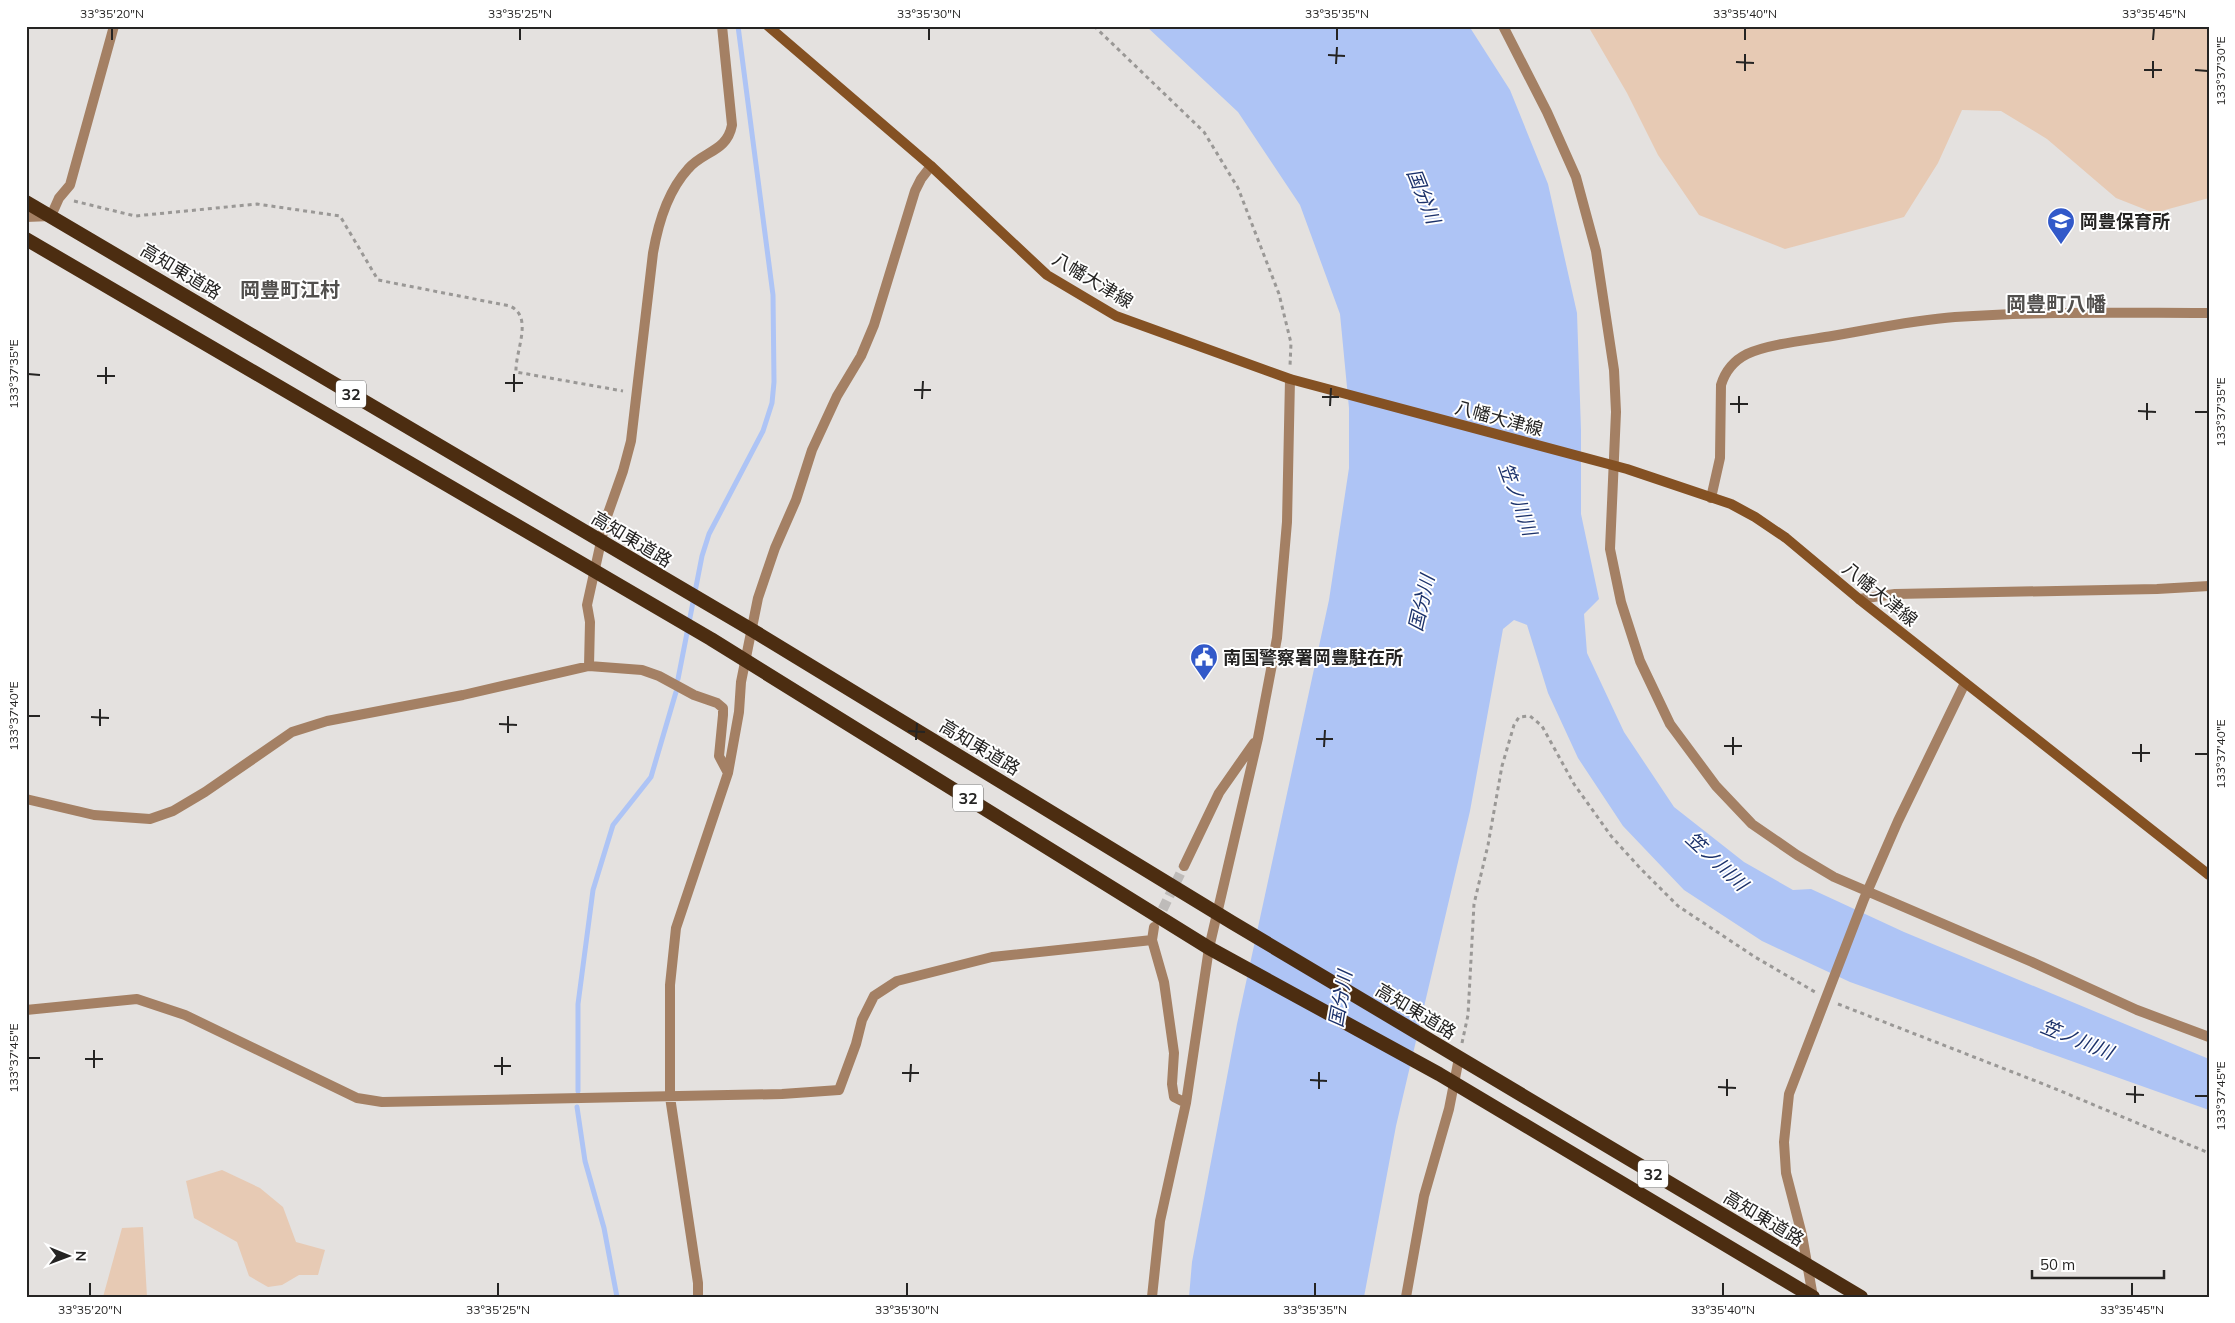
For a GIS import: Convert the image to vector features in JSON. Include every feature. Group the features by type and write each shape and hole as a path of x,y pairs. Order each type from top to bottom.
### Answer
{"highway":[{"name":"高知東道路","path":"26,202 723,615 752,630 1233,924 1860,1297"},
{"name":"32","path":"26,239 594,572 664,610 1209,948 1439,1074 1813,1297"}],"main road":[{"name":"八幡大津線","path":"768,26 931,166 1047,275 1116,316 1294,381 1611,465 1731,504 1755,517 1786,538 1859,599 2209,875"}],"street":[{"path":"26,217 51,216 59,198 70,185 114,26"},
{"path":"589,666 590,622 587,605 606,519 629,448 653,254 662,216 675,188 688,168 725,142 732,125 722,26"},
{"path":"1503,26 1547,112 1576,177 1596,251 1614,370 1616,412 1611,465 1610,549 1621,602 1640,661 1670,724 1716,786 1752,824 1834,877 1866,895 2137,1010 2209,1037"},
{"path":"698,1297 698,1283 670,1097 670,986 676,928 728,773 758,598 775,548 796,500 812,450 837,396 867,344 915,191 931,166"},
{"path":"1711,498 1720,458 1721,385 1724,374 1733,364 1747,354 1778,345 1905,323 1955,317 2074,312 2209,313"},
{"path":"1152,1297 1160,1221 1186,1103 1209,948 1258,738 1276,638 1287,522 1294,381"},
{"path":"1859,599 1895,594 2157,589 2209,586"},
{"path":"26,799 94,815 150,819 173,811 205,792 292,732 327,721 463,695 589,666 642,670 659,676 694,695 717,703 723,708 720,756 728,773"},
{"path":"1813,1297 1809,1266 1786,1173 1784,1142 1789,1094 1866,895 1898,821 1965,682"},
{"path":"1184,866 1219,793 1258,738"},
{"path":"1154,927 1152,940 1164,982 1174,1053 1172,1084 1174,1097 1186,1103"},
{"path":"26,1010 137,998 185,1015 358,1098 382,1102 782,1094 839,1090 856,1044 862,1020 874,996 898,981 992,957 1152,940"},
{"path":"1406,1297 1424,1196 1455,1084 1458,1058"}],"path":[{"path":"1094,26 1204,132 1238,188 1279,294 1290,343 1294,381"},
{"path":"59,198 135,216 257,204 340,216 378,280 510,306 517,309 522,321 516,372 636,393"},
{"path":"1458,1058 1468,1015 1474,904 1488,845 1502,766 1514,725 1520,717 1530,716 1542,726 1574,784 1611,836 1640,868 1678,906 1755,957 1827,996 2209,1153"}],"shaded area":[{"path":"1588,26 2209,26 2209,198 2154,213 2116,198 2047,139 2001,111 1962,110 1938,163 1904,217 1785,249 1699,215 1658,155 1627,93"},
{"path":"222,1170 260,1188 283,1207 296,1242 325,1250 318,1275 299,1275 282,1285 268,1287 249,1276 237,1242 194,1218 186,1181"},
{"path":"143,1227 147,1297 103,1297 122,1228"}],"water":[{"path":"1146,26 1453,26 1455,28 1469,26 1510,90 1548,184 1577,313 1581,430 1581,514 1599,599 1584,614 1587,653 1624,732 1674,807 1744,862 1793,890 1811,889 1904,932 2209,1059 2209,1110 1850,982 1762,941 1684,890 1623,826 1578,758 1548,693 1527,625 1514,620 1503,629 1470,811 1396,1126 1364,1297 1189,1297 1192,1262 1237,1024 1329,600 1349,468 1349,408 1340,314 1300,205 1238,112"}],"waterway":[{"path":"678,679 702,556 709,534 763,431 772,403 774,382 773,295 738,26"},
{"path":"578,1091 578,1004 593,890 613,825 651,777 676,692"},
{"path":"577,1107 585,1161 604,1228 617,1297"}],"tunnel":[{"path":"1156,923 1184,866"}],"place":[{"name":"岡豊保育所","path":"2061,245"},
{"name":"南国警察署岡豊駐在所","path":"1204,681"}],"district":[{"name":"岡豊町江村","path":"290,289"},
{"name":"岡豊町八幡","path":"2056,303"}],"water label":[{"name":"国分川","path":"1424,196"},
{"name":"笠ノ川川","path":"1518,499"},
{"name":"国分川","path":"1421,603"},
{"name":"笠ノ川川","path":"1717,861"},
{"name":"国分川","path":"1340,999"},
{"name":"笠ノ川川","path":"2077,1039"}]}
